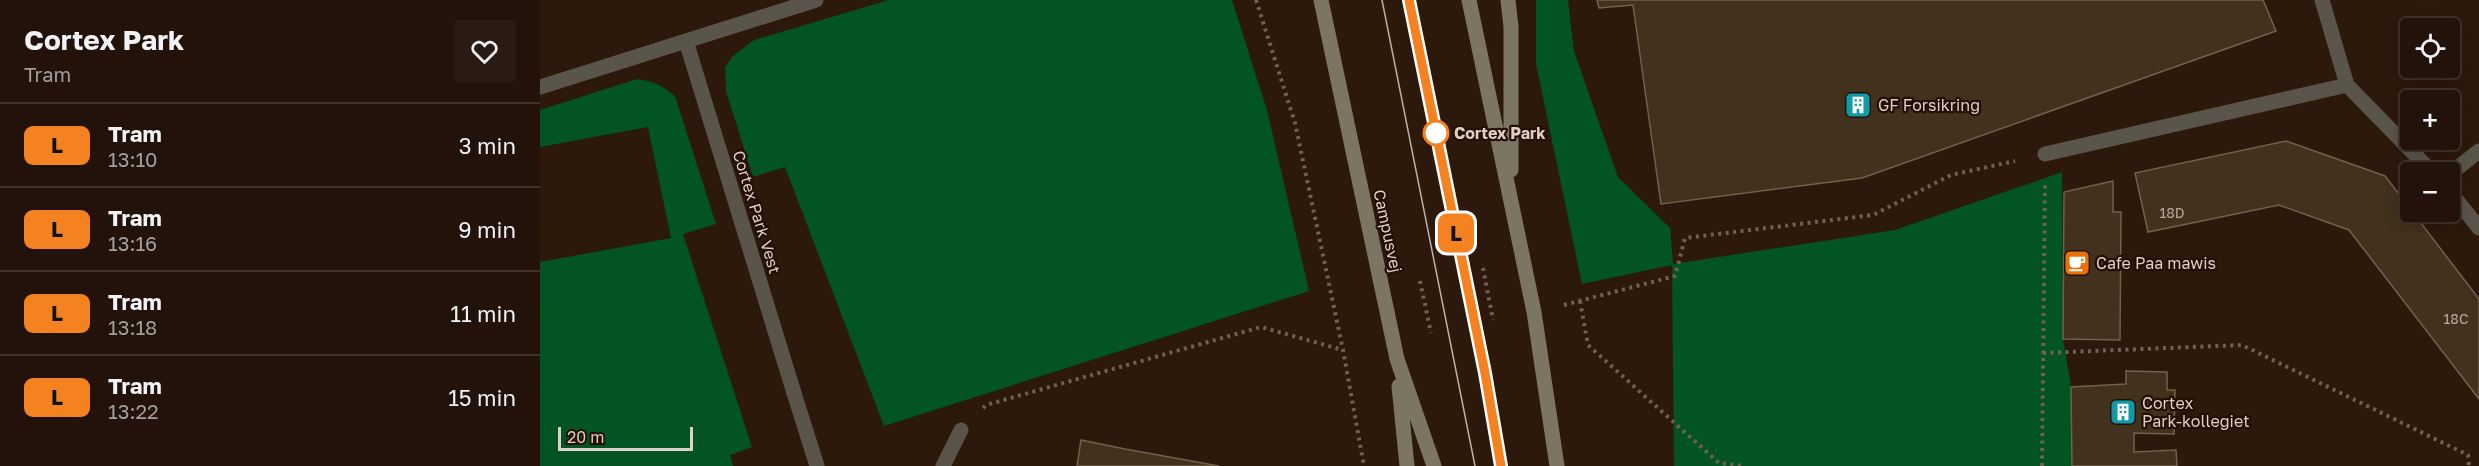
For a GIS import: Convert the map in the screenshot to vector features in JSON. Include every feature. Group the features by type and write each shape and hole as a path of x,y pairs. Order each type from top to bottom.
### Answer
{"street":[{"path":"540,87 816,0"},
{"name":"Campusvej","path":"1321,0 1397,359 1434,466"},
{"path":"1469,0 1534,312 1557,466"},
{"path":"1509,0 1511,203"},
{"path":"2322,0 2347,85 2422,162"},
{"name":"Cortex Park Vest","path":"686,41 817,466"},
{"path":"2045,154 2347,85"},
{"path":"2460,166 2479,150"},
{"path":"2460,204 2479,228"},
{"path":"1397,359 1407,466"},
{"path":"943,466 961,430"}],"path":[{"path":"1256,0 1295,123 1343,350 1364,466"},
{"path":"1534,312 1675,276 1685,238 1873,214 1951,175 2045,154 2042,466"},
{"path":"1483,268 1493,320"},
{"path":"1420,281 1431,333"},
{"path":"1580,301 1588,345 1719,463 1744,466"},
{"path":"961,430 986,405 1261,327 1343,350"},
{"path":"2043,353 2242,345 2468,455 2469,466"}],"green space":[{"path":"889,0 1232,0 1267,110 1309,291 884,426 785,167 753,177 726,91 725,67 733,56 754,40"},
{"path":"1536,0 1568,0 1574,51 1618,177 1670,228 1673,264 1895,230 2062,172 2063,339 2071,387 2072,466 1674,466 1672,265 1582,284 1536,64"},
{"path":"637,79 658,84 675,96 716,224 683,234 752,447 730,455 733,466 540,466 540,262 671,238 648,127 540,147 540,110"}],"building":[{"name":"GF Forsikring","path":"1597,0 2263,0 2276,31 1862,178 1661,204 1633,5 1599,8"},
{"path":"2286,141 2385,176 2400,196 2400,222 2420,222 2479,299 2479,399 2349,230 2279,205 2148,232 2135,173"},
{"path":"2113,181 2113,212 2121,212 2120,340 2063,339 2064,192"},
{"name":"Cortex Park-kollegiet","path":"2126,371 2167,372 2167,390 2175,390 2174,434 2134,433 2134,452 2176,450 2177,466 2072,466 2071,387 2126,384"},
{"path":"1081,440 1125,449 1219,466 1077,466"}],"tram line":[{"path":"1382,0 1475,466"},
{"path":"1409,0 1485,373 1501,466"},
{"name":"L","path":"1409,0 1485,373 1501,466"}],"place":[{"name":"GF Forsikring","path":"1858,105"},
{"name":"Cortex Park","path":"1436,133"},
{"name":"Cafe Paa mawis","path":"2077,263"},
{"name":"Cortex Park-kollegiet","path":"2123,412"}]}
